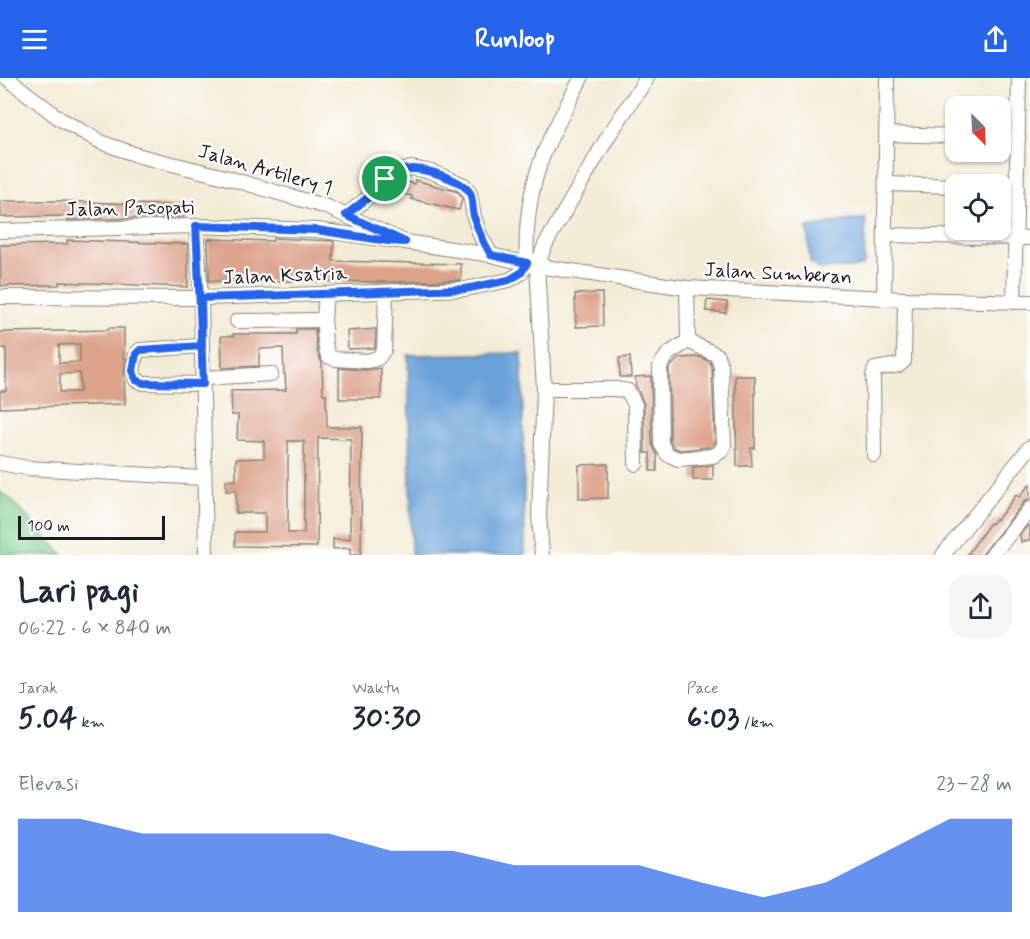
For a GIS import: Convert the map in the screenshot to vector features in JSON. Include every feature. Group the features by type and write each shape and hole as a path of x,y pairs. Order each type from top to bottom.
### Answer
{"street":[{"name":"Jalan Artilery 1","path":"7,78 60,119 102,143 140,156 221,176 316,204 405,242 491,255 532,265"},
{"path":"542,555 539,515 544,389 527,229 532,191 543,156 581,78"},
{"path":"532,265 546,245 603,145 647,78"},
{"path":"884,298 887,78"},
{"path":"1014,302 1019,78"},
{"path":"886,134 945,136"},
{"path":"1011,138 1018,138"},
{"path":"346,215 374,193 385,179 395,172 412,168 432,172 464,185 470,194 474,217 481,237 491,255"},
{"path":"886,183 945,186"},
{"path":"1011,188 1017,188"},
{"path":"196,226 201,298 206,555"},
{"name":"Jalan Pasopati","path":"0,231 196,226 317,230 405,242"},
{"path":"885,235 1030,238"},
{"name":"Jalan Sumberan","path":"532,265 687,288 904,299 1030,302"},
{"name":"Jalan Ksatria","path":"0,297 201,298 465,289 509,280 532,265"},
{"path":"687,288 688,341"},
{"path":"326,295 324,320 325,348 328,356 335,359 368,361 378,358 384,350 387,292"},
{"path":"874,455 873,376 875,369 899,365 904,361 904,299"},
{"path":"237,321 324,320"},
{"path":"688,341 717,355 720,366 724,446 713,456 678,459 667,454 661,444 660,366 668,354 688,341"},
{"path":"202,346 140,350 136,354 133,371 136,380 144,383 203,381 271,374"},
{"path":"544,389 628,391 635,405 636,464"},
{"path":"943,555 1030,447"},
{"path":"0,463 27,468 203,478"},
{"path":"992,555 1030,512"}],"green space":[{"path":"0,492 9,498 63,555 0,555"}],"water":[{"path":"866,218 864,265 852,268 819,269 810,262 807,227"},
{"path":"522,353 525,555 411,555 408,355"}],"building":[{"path":"399,180 415,184 415,180 458,192 462,199 459,210 411,199 412,196 390,191 391,186"},
{"path":"1,201 185,206 184,217 67,220 68,216 1,217"},
{"path":"273,238 334,241 333,261 461,264 461,280 269,281 269,283 209,281 208,239 273,241"},
{"path":"67,240 188,244 188,287 59,282 59,285 1,286 0,245 67,244"},
{"path":"602,293 603,326 576,327 575,294"},
{"path":"707,300 727,302 726,313 706,311"},
{"path":"108,328 124,328 125,404 0,408 0,391 6,391 6,348 0,348 0,332 108,330","holes":["80,344 80,362 59,363 59,345","80,373 80,392 60,392 60,374"]},
{"path":"296,329 315,329 317,351 322,363 323,394 326,394 327,427 362,427 361,555 350,555 350,548 333,549 333,539 350,539 351,439 318,438 317,547 235,546 235,532 265,532 265,513 236,513 236,491 226,491 226,480 236,480 236,459 264,458 264,441 237,440 238,415 232,415 231,391 286,390 285,374 283,348 259,349 259,366 222,368 221,336 296,334","holes":["288,441 304,441 304,533 288,533"]},
{"path":"376,329 375,348 348,349 347,331"},
{"path":"630,357 631,377 620,377 619,358"},
{"path":"700,357 710,362 712,368 715,443 710,447 680,450 673,447 670,441 669,368 679,358"},
{"path":"339,368 367,370 381,368 381,399 339,399"},
{"path":"651,376 652,444 657,455 657,471 650,471 650,453 645,453 644,404 636,386 635,377"},
{"path":"735,376 755,376 755,448 751,448 752,466 737,466"},
{"path":"608,464 608,498 579,499 579,465"},
{"path":"713,465 713,480 693,480 693,467"},
{"path":"1030,484 1030,498 1023,503 982,555 967,555 990,523 997,520 1016,495 1019,497"},
{"path":"1027,526 1030,526 1030,540 1021,542 1020,535"}],"route":[{"path":"385,179 374,193 346,215 405,242 317,230 196,226 201,298 203,384 144,383 136,380 133,371 136,354 140,350 202,346 201,298 465,289 492,285 509,280 521,273 527,263 491,255 481,237 474,217 470,194 464,185 432,172 412,168 395,172 385,179"}]}
